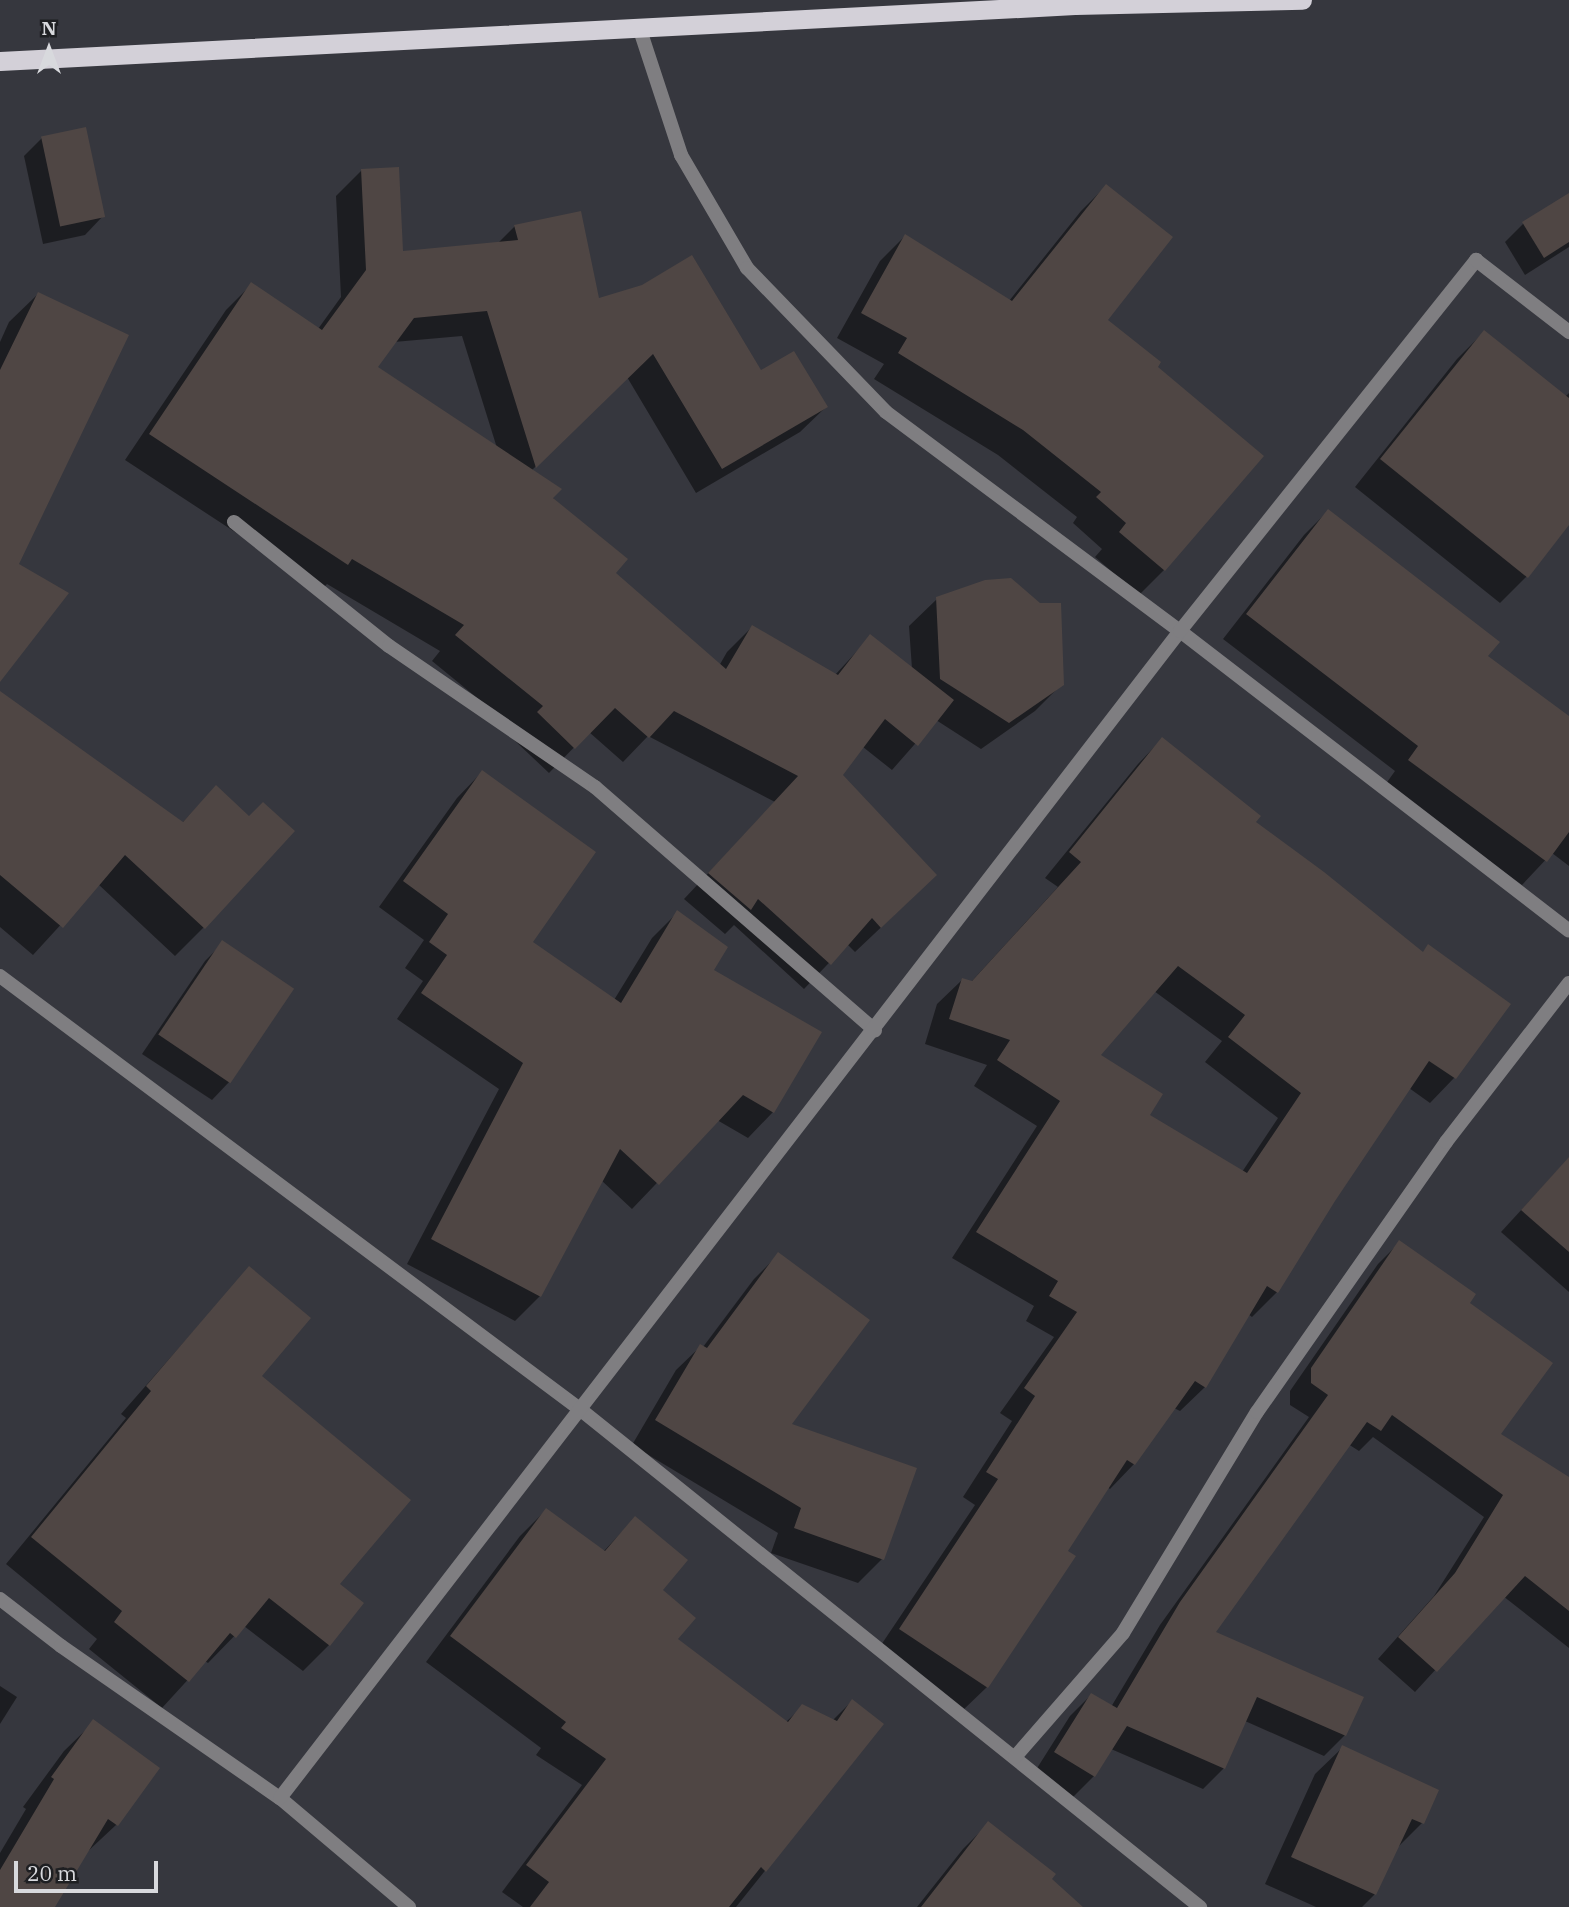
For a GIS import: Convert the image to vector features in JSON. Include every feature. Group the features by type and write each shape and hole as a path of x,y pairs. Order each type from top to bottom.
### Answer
{"highway":[{"path":"0,61 1075,5 1302,0"}],"street":[{"path":"639,27 681,155 747,268 886,412 1180,631 1569,931"},
{"path":"280,1798 875,1030 1180,631 1476,260 1569,332"},
{"path":"234,522 389,646 595,787 875,1030"},
{"path":"0,976 581,1410 1200,1907"},
{"path":"1015,1757 1123,1633 1258,1412 1446,1142 1569,983"},
{"path":"0,1599 61,1646 280,1798 409,1907"}],"building":[{"path":"86,127 105,217 60,227 41,137"},
{"path":"399,167 403,251 518,240 514,225 581,211 599,298 642,285 692,255 761,370 794,351 828,407 722,469 653,354 536,468 487,311 414,318 378,367 562,489 553,498 628,559 616,573 726,669 752,625 838,675 870,634 954,700 918,746 885,719 843,775 937,875 881,928 872,918 831,965 758,899 751,910 708,873 798,776 674,711 649,738 615,708 575,749 537,712 543,706 455,635 464,625 352,559 348,565 149,434 251,282 322,330 366,270 361,169"},
{"path":"1106,184 1173,237 1108,320 1161,362 1158,367 1264,456 1165,571 1119,532 1126,523 1096,497 1101,492 1023,430 898,353 907,338 861,313 905,234 1012,301"},
{"path":"1569,193 1569,242 1544,258 1522,222"},
{"path":"38,292 129,335 19,564 69,593 0,682 0,370"},
{"path":"1484,330 1569,398 1569,525 1528,578 1380,459"},
{"path":"1328,509 1500,642 1488,656 1569,716 1569,832 1547,862 1408,760 1418,746 1246,614"},
{"path":"1011,578 1040,603 1061,603 1064,685 1009,723 940,679 936,597 985,580"},
{"path":"0,691 183,822 216,785 249,816 263,802 295,831 205,929 125,855 63,928 0,875"},
{"path":"1162,737 1261,816 1256,822 1324,872 1423,952 1428,944 1511,1004 1456,1079 1429,1061 1335,1201 1278,1293 1267,1286 1206,1388 1195,1381 1135,1465 1127,1460 1068,1551 1076,1556 988,1688 899,1629 998,1479 986,1472 1035,1396 1024,1388 1077,1312 1049,1296 1058,1281 976,1232 1060,1101 997,1060 1010,1040 949,1019 962,978 972,981 1081,862 1069,852","holes":["1178,966 1245,1015 1228,1037 1301,1093 1247,1173 1150,1115 1163,1094 1101,1055"]},
{"path":"482,770 596,852 533,942 621,1003 677,910 728,947 714,970 822,1032 774,1113 743,1095 659,1185 620,1149 541,1297 431,1239 523,1063 421,993 447,955 429,942 448,914 403,881"},
{"path":"222,940 294,989 230,1083 158,1035"},
{"path":"1569,1157 1569,1252 1521,1210"},
{"path":"1399,1240 1476,1294 1470,1303 1553,1363 1501,1434 1569,1477 1569,1611 1525,1576 1437,1672 1398,1637 1455,1573 1503,1495 1392,1415 1381,1431 1367,1422 1216,1632 1364,1697 1346,1736 1257,1697 1225,1769 1127,1726 1095,1777 1054,1752 1091,1693 1117,1708 1180,1602 1328,1395 1311,1383 1311,1368"},
{"path":"778,1252 870,1320 792,1424 917,1468 884,1560 794,1528 801,1508 655,1420 700,1344 707,1348"},
{"path":"249,1266 311,1318 262,1376 411,1500 340,1584 364,1603 330,1646 269,1598 236,1638 230,1633 189,1682 114,1622 122,1611 31,1537 151,1391 146,1386"},
{"path":"546,1508 605,1551 635,1516 688,1560 663,1590 696,1618 678,1639 788,1722 802,1704 837,1721 852,1699 884,1724 766,1872 761,1867 729,1907 530,1907 549,1882 526,1865 606,1759 561,1728 566,1722 450,1636"},
{"path":"93,1719 160,1768 118,1826 108,1819 55,1907 0,1907 0,1870 54,1779 51,1777"},
{"path":"1342,1745 1439,1790 1424,1824 1412,1819 1376,1895 1291,1857"},
{"path":"988,1821 1056,1874 1052,1879 1083,1907 921,1907"}]}
